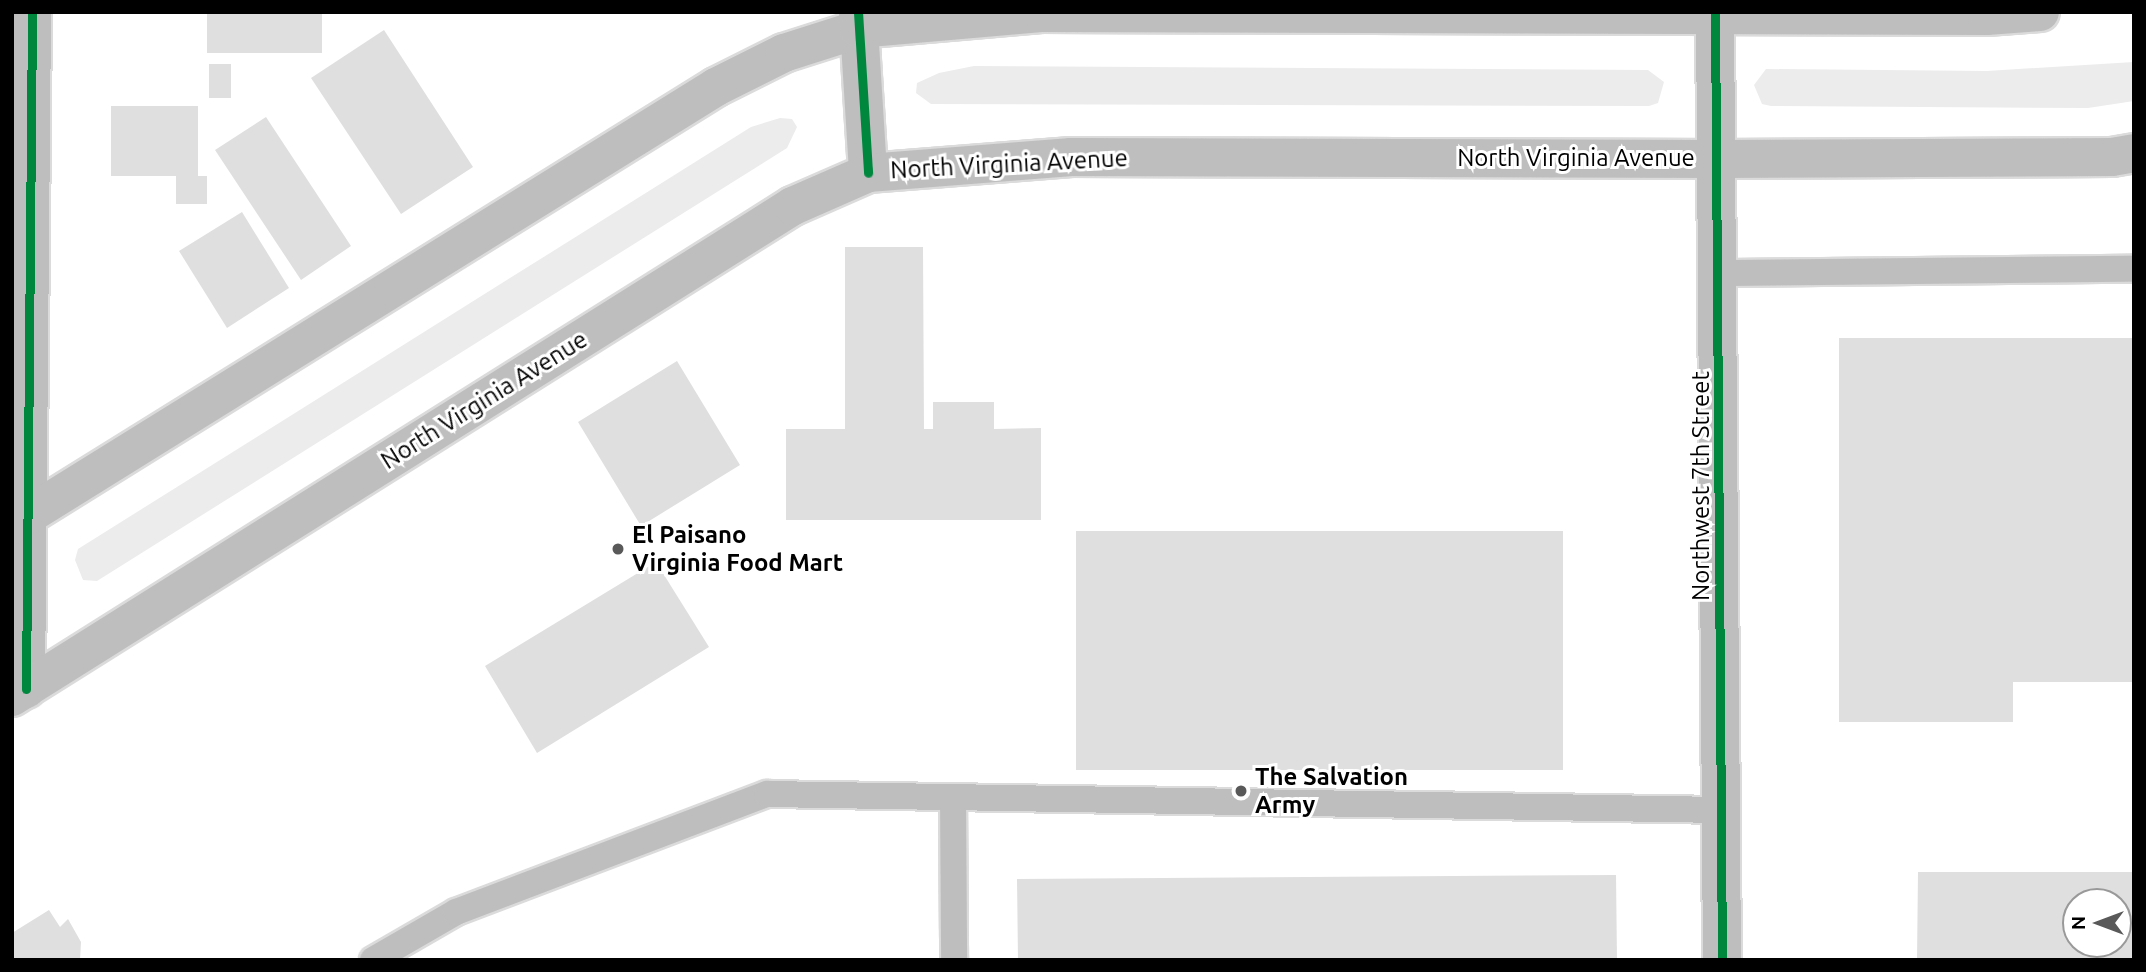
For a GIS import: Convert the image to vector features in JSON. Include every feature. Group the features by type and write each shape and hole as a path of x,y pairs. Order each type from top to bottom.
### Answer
{"main road":[{"path":"19,693 20,519 32,12"},
{"path":"20,519 716,87 784,53 858,21 1042,13 2040,12"},
{"name":"Northwest 7th Street","path":"1715,14 1722,960"},
{"path":"858,21 868,173"},
{"name":"North Virginia Avenue","path":"19,693 793,206 868,173 1071,157 1718,159 2123,155"}],"lane":[{"path":"1719,273 2134,269"},
{"path":"373,960 456,912 767,794 1721,810"},
{"path":"953,798 954,960"}],"shaded area":[{"path":"2134,62 2134,101 2088,108 1771,106 1762,104 1754,85 1766,69 1987,71"},
{"path":"974,66 1648,70 1664,82 1658,103 1649,106 931,104 916,93 917,83 939,73"},
{"path":"780,118 792,119 797,127 787,148 97,581 83,580 75,560 78,549 751,127"}],"building":[{"path":"207,12 322,12 322,53 207,53"},
{"path":"384,30 473,167 401,214 311,78"},
{"path":"209,64 231,64 231,98 209,98"},
{"path":"111,106 198,106 198,176 207,176 207,204 176,204 176,176 111,176"},
{"path":"266,117 351,246 301,280 215,150"},
{"path":"242,212 289,288 227,328 179,251"},
{"path":"845,247 923,247 924,429 933,429 933,402 994,402 994,429 1041,428 1041,520 786,520 786,429 845,429"},
{"path":"1839,338 2134,338 2134,682 2013,682 2013,722 1839,722"},
{"path":"677,361 740,465 641,526 578,422"},
{"path":"1076,531 1563,531 1563,770 1076,770"},
{"path":"656,562 709,647 537,753 485,666"},
{"path":"1918,872 2134,872 2134,960 1917,960"},
{"path":"1616,875 1617,960 1018,960 1017,879"},
{"path":"49,910 60,927 68,919 81,942 80,960 12,960 12,933"}],"cycle path":[{"path":"26,689 32,12"},
{"path":"858,12 868,173"},
{"path":"1715,12 1722,960"}],"place":[{"name":"El Paisano Virginia Food Mart","path":"618,549"},
{"name":"The Salvation Army","path":"1241,791"}]}
